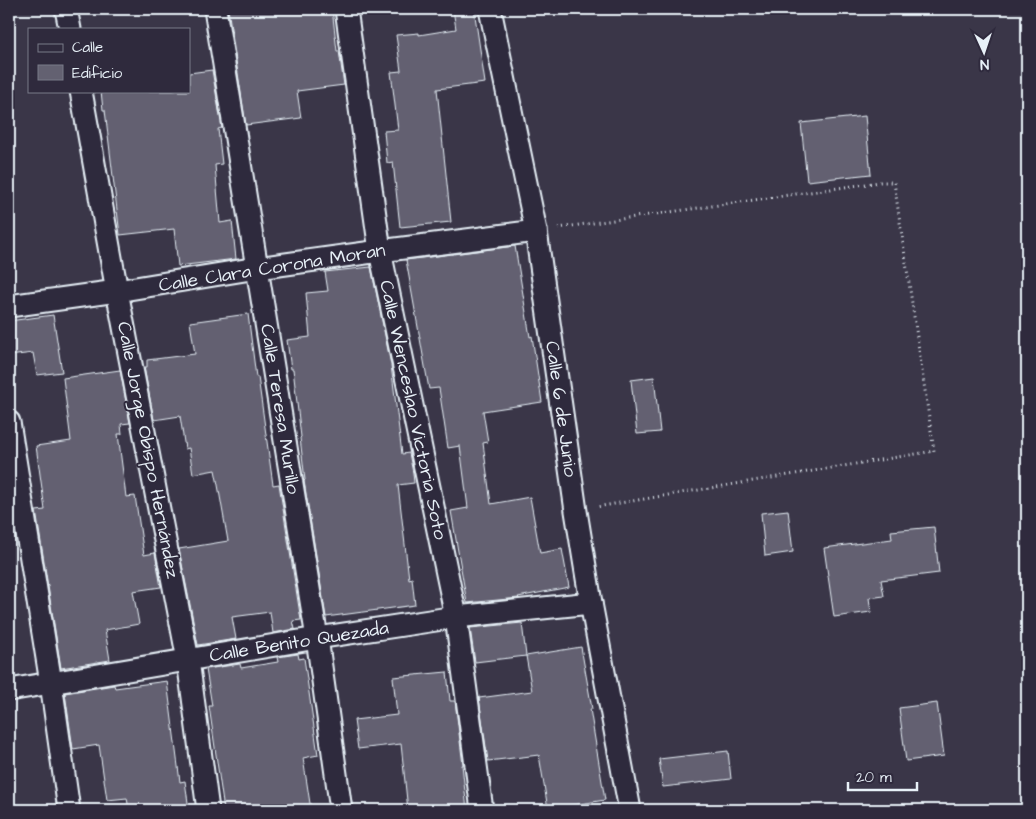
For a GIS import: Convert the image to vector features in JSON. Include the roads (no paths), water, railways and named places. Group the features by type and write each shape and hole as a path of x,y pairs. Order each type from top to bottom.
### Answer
{"street":[{"path":"66,9 70,28"},
{"name":"Calle Teresa Murillo","path":"215,9 317,638 341,810"},
{"name":"Calle Wenceslao Victoria Soto","path":"346,9 380,251 456,617 482,810"},
{"name":"Calle 6 de Junio","path":"490,9 536,231 576,511 591,603 630,810"},
{"name":"Calle Jorge Obispo Hernández","path":"81,92 117,291 188,660 208,810"},
{"name":"Calle Clara Corona Moran","path":"9,306 117,291 257,268 536,231"},
{"path":"9,422 51,683 69,810"},
{"name":"Calle Benito Quezada","path":"9,690 317,638 456,617 591,603"}]}
